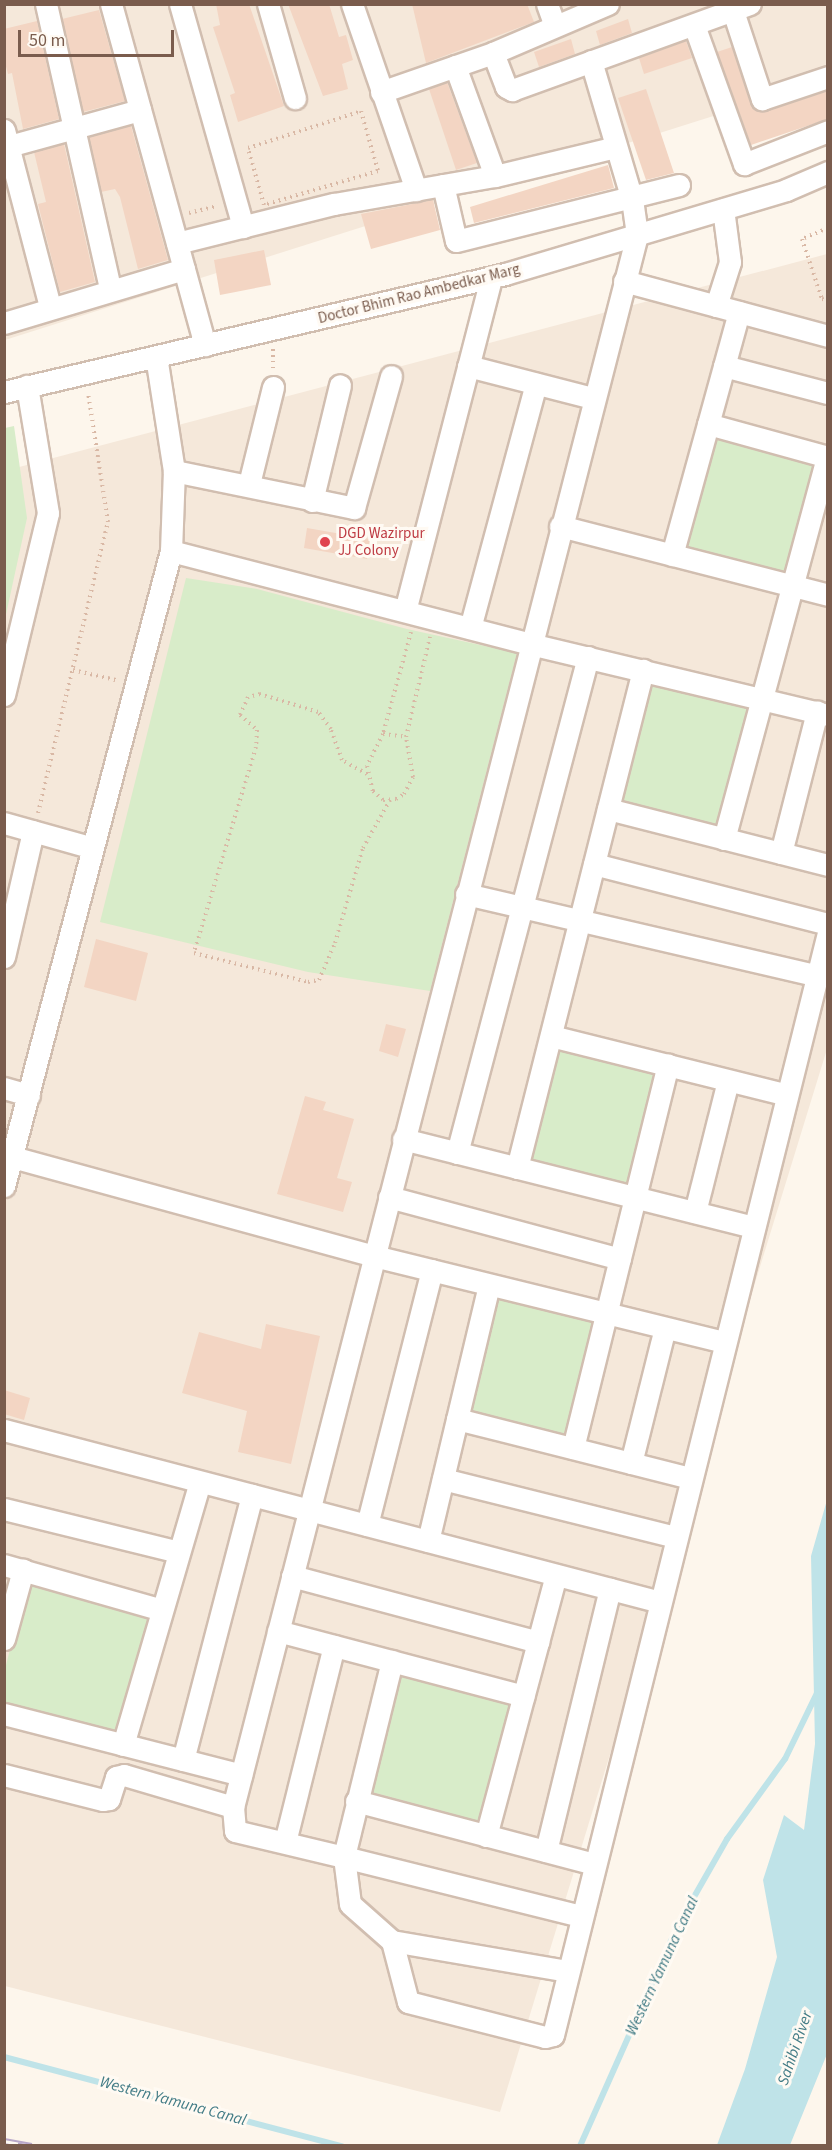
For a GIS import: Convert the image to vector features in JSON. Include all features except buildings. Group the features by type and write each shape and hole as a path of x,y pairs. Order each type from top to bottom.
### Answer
{"street":[{"path":"46,4 110,289"},
{"path":"111,4 205,345"},
{"path":"180,4 243,227"},
{"path":"267,4 295,98"},
{"path":"352,4 416,190"},
{"path":"547,4 555,26"},
{"path":"381,92 493,52 555,26 586,8 608,4"},
{"path":"493,52 506,87 512,90 741,8 762,99 828,77"},
{"path":"694,25 744,164 828,131"},
{"path":"581,1916 235,1831 233,1807 560,526 637,235 632,199 591,61"},
{"path":"455,66 495,176"},
{"path":"50,306 7,138 74,128 140,110"},
{"path":"177,243 334,204 495,176 616,147"},
{"name":"Doctor Bhim Rao Ambedkar Marg","path":"4,392 491,278 786,190 828,172"},
{"path":"443,185 456,241 632,199 679,185"},
{"path":"716,306 730,262 723,209"},
{"path":"4,323 50,306 184,269"},
{"path":"419,615 468,366 491,278"},
{"path":"624,281 828,336"},
{"path":"672,555 739,312"},
{"path":"4,1186 10,1151 29,1095 171,551 174,471 156,356"},
{"path":"468,366 593,398"},
{"path":"724,366 828,393"},
{"path":"174,471 249,484 312,501 350,508 357,504 391,376"},
{"path":"470,628 536,384"},
{"path":"312,501 340,385"},
{"path":"4,695 48,513 27,386"},
{"path":"249,484 273,387"},
{"path":"708,424 827,457 724,839"},
{"path":"560,526 828,595"},
{"path":"171,551 530,644 822,713 781,853"},
{"path":"457,1153 588,657"},
{"path":"518,1168 643,670"},
{"path":"608,809 828,866"},
{"path":"4,824 93,848"},
{"path":"4,957 33,831"},
{"path":"594,864 828,924"},
{"path":"466,894 817,976"},
{"path":"392,1941 408,2002 545,2037 553,2035 567,1971 828,933"},
{"path":"551,1036 787,1095"},
{"path":"573,1448 668,1065"},
{"path":"695,1212 728,1081"},
{"path":"4,1088 29,1095"},
{"path":"404,1139 754,1227"},
{"path":"10,1151 374,1256 725,1342"},
{"path":"389,1197 620,1259"},
{"path":"367,1525 432,1270"},
{"path":"428,1541 489,1285"},
{"path":"631,1463 665,1328"},
{"path":"457,1419 691,1478"},
{"path":"4,1430 660,1602"},
{"path":"443,1479 676,1537"},
{"path":"123,1745 200,1482"},
{"path":"183,1760 252,1495"},
{"path":"4,1509 179,1552"},
{"path":"4,1639 14,1567 162,1610"},
{"path":"486,1836 556,1575"},
{"path":"292,1576 538,1642"},
{"path":"546,1851 610,1589"},
{"path":"278,1631 524,1696"},
{"path":"285,1842 334,1646"},
{"path":"392,1661 344,1857 350,1904 392,1941 567,1971"},
{"path":"4,1714 241,1775"},
{"path":"4,1775 103,1800 109,1799 116,1777 124,1775 233,1807"},
{"path":"356,1801 594,1864"}],"path":[{"path":"361,111 378,171 329,186 264,205 248,148 361,111"},
{"path":"828,228 802,239 822,299 828,300"},
{"path":"272,329 273,387"},
{"path":"33,831 108,522 85,373"},
{"path":"390,801 373,791 367,774 372,753 383,734 419,615"},
{"path":"367,774 342,760 331,729 318,712 260,694 248,697 240,716 257,730 256,747 194,953 308,982 319,980 335,943 355,868 390,801 404,794 413,777 406,737 419,615"},
{"path":"73,670 136,685"},
{"path":"383,734 406,737"}],"shaded area":[{"path":"5,5 827,5 827,80 5,340"},
{"path":"827,254 827,1049 500,2112 5,1986 4,471"}],"green space":[{"path":"14,426 27,518 5,619 5,428"},
{"path":"710,430 818,456 788,579 680,554"},
{"path":"186,578 257,589 407,629 517,653 430,991 308,972 100,922"},
{"path":"646,680 754,705 724,828 616,803"},
{"path":"555,1044 663,1069 633,1192 525,1166"},
{"path":"493,1291 601,1317 570,1440 463,1414"},
{"path":"28,1580 151,1614 118,1735 5,1704 5,1669"},
{"path":"398,1671 517,1704 484,1823 364,1790"}],"water":[{"name":"Sahibi River","path":"827,1500 827,2054 790,2145 717,2145 745,2069 777,1957 763,1880 784,1815 804,1830 815,1744 811,1556"}],"waterway":[{"name":"Western Yamuna Canal","path":"580,2146 678,1925 727,1839 785,1759 817,1693"},
{"name":"Western Yamuna Canal","path":"4,2057 342,2146"}],"railway":[{"path":"4,2141 32,2146"}],"place":[{"name":"DGD Wazirpur JJ Colony","path":"325,542"}]}
